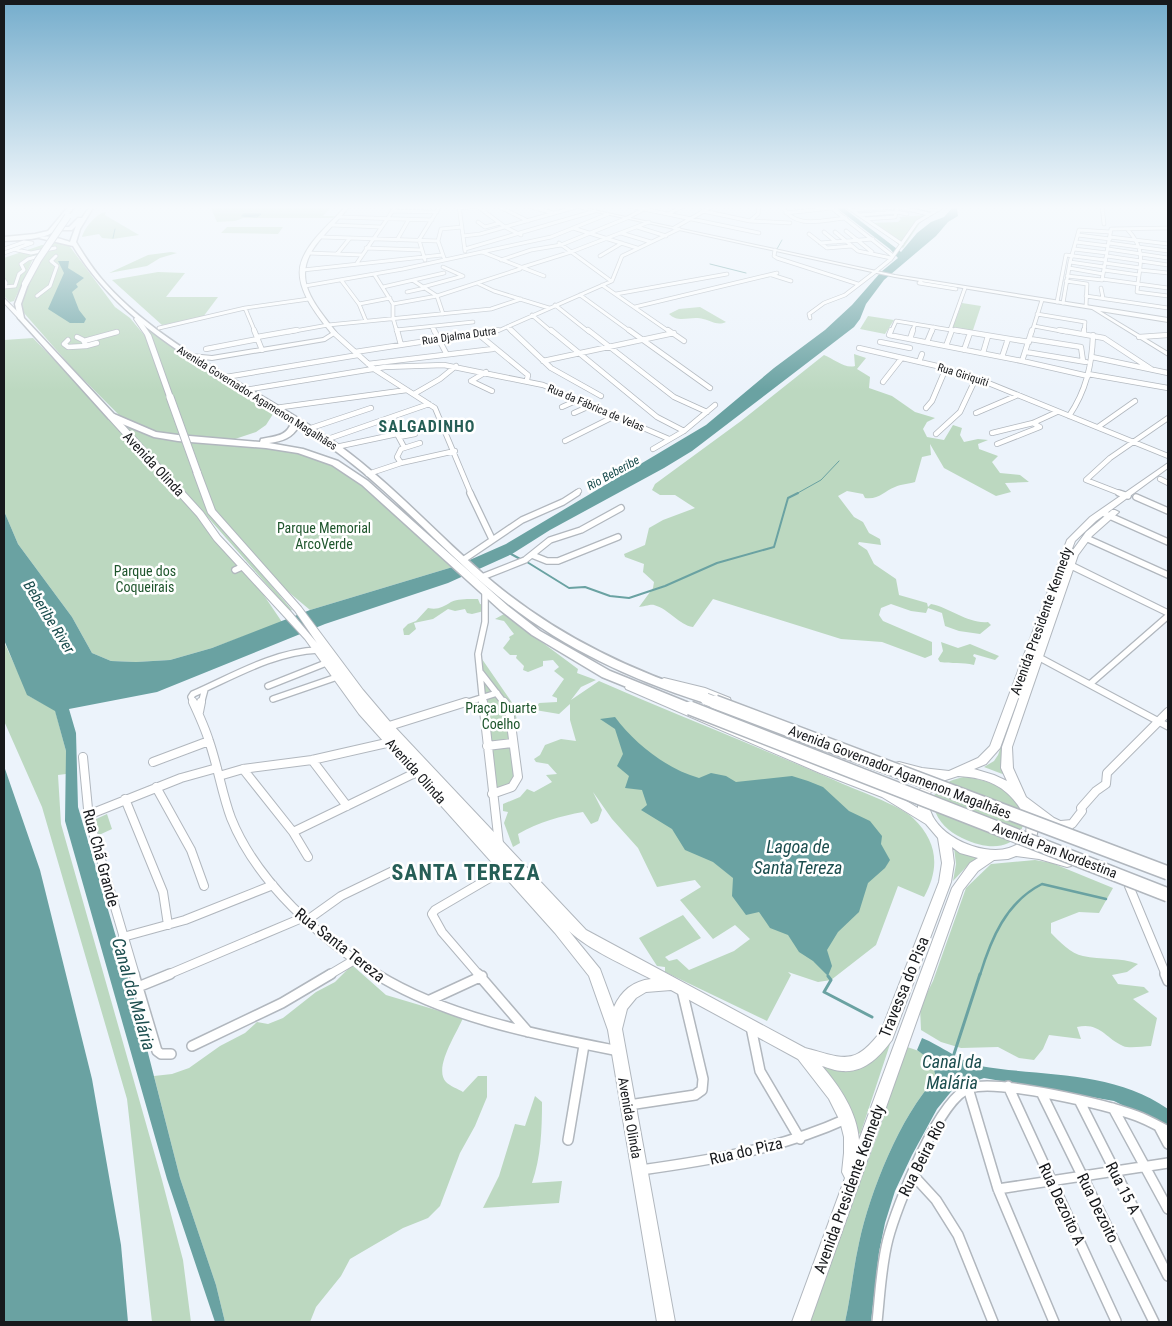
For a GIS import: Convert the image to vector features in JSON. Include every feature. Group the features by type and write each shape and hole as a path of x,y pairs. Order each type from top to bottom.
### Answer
{"highway":[{"path":"21,318 18,304 25,284 34,268"},
{"name":"Avenida Governador Agamenon Magalhães","path":"91,268 111,295 137,319 178,345 191,356 336,448 368,474 479,577 546,627 601,659 679,691 706,699 1168,873"},
{"path":"92,268 100,271"},
{"name":"Avenida Olinda","path":"21,318 111,416"},
{"name":"Avenida Governador Agamenon Magalhães","path":"111,416 140,429 165,436 248,443 300,451 341,466 462,562"},
{"path":"248,443 284,437 294,430 296,421"},
{"name":"Avenida Governador Agamenon Magalhães","path":"479,577 485,590 531,629 606,674 690,708"},
{"name":"Avenida Pan Nordestina","path":"690,708 1168,895"}],"main road":[{"path":"857,268 921,281 1168,320"},
{"path":"191,356 206,358 240,354 325,339 334,333 309,299 303,270"},
{"name":"Avenida Olinda","path":"4,300 21,318"},
{"path":"1087,306 1168,354"},
{"path":"1100,313 1106,309"},
{"name":"Avenida Olinda","path":"137,319 148,335 211,511 298,609 326,663 383,728 581,934 803,1054"},
{"path":"218,372 215,366 217,361 240,354"},
{"name":"Avenida Olinda","path":"111,416 240,568 312,637 359,693 391,742 587,960 601,985 615,1030 666,1322"},
{"name":"Avenida Presidente Kennedy","path":"952,773 982,761 995,748 1068,545 1082,528 1132,496 1168,465"},
{"name":"Avenida Presidente Kennedy","path":"1132,496 1164,481 1168,472"},
{"name":"Avenida Presidente Kennedy","path":"1022,799 1007,768 1007,747 1070,565 1086,538 1106,514"},
{"path":"1070,565 1168,614"},
{"path":"1039,656 1168,727"},
{"name":"Avenida Governador Agamenon Magalhães","path":"632,672 701,691 897,765 922,772 952,773"},
{"name":"Avenida Governador Agamenon Magalhães","path":"606,674 672,706 886,794 927,820"},
{"path":"952,773 974,773 991,778 1007,786 1022,799 1032,818 1031,834 1028,841 1015,851 992,856 972,852 944,838 927,820 922,803 923,795 931,782 952,773"},
{"name":"Avenida Pan Nordestina","path":"1022,799 1058,825 1168,867"},
{"name":"Travessa do Pisa","path":"803,1054 834,1062 853,1063 864,1060 875,1051 890,1026 945,882 948,863 944,838"},
{"name":"Avenida Pan Nordestina","path":"1015,851 1061,860 1168,902"},
{"name":"Avenida Presidente Kennedy","path":"801,1322 958,888 974,867 992,856"},
{"path":"615,1030 621,1007 626,997 634,990 644,985 678,988"},
{"path":"803,1054 838,1096 848,1118 853,1142 845,1200"}],"street":[{"path":"4,280 6,284 4,287 15,286 18,274 24,270 23,268"},
{"path":"37,296 50,286 57,268"},
{"path":"303,270 319,268"},
{"path":"305,286 407,268"},
{"path":"407,292 463,276 445,268"},
{"path":"393,304 437,296 478,284 520,268 544,276"},
{"path":"593,268 611,281 617,268"},
{"path":"808,268 858,284"},
{"path":"810,318 809,314 820,305 845,295 880,268"},
{"path":"1060,302 1067,268"},
{"path":"1060,302 1069,268"},
{"path":"1102,280 1104,268"},
{"path":"1130,268 1139,275"},
{"path":"1168,273 1140,269 1137,291 1168,296"},
{"path":"383,286 414,281 444,272"},
{"path":"635,307 777,273"},
{"path":"374,274 393,304 393,318 401,345"},
{"path":"616,294 727,274"},
{"path":"772,275 791,281"},
{"path":"1066,278 1102,280 1168,288"},
{"path":"1066,278 1087,284 1087,306"},
{"path":"341,280 359,304 366,321"},
{"path":"414,281 437,296 443,314"},
{"name":"Rua Djalma Dutra","path":"226,377 311,364 357,353 478,334 507,327 611,281"},
{"path":"921,281 920,283 956,289"},
{"path":"478,284 494,292 549,308"},
{"path":"602,285 684,341"},
{"path":"946,346 964,288"},
{"path":"1101,288 1103,298"},
{"path":"1086,293 1103,298 1168,308"},
{"path":"1150,294 1150,305"},
{"path":"580,295 710,388"},
{"path":"359,304 390,298"},
{"path":"159,328 245,308 309,299"},
{"path":"206,349 328,325 491,309 521,299"},
{"path":"1025,362 1026,352 1042,300"},
{"path":"555,305 611,346 674,397 707,412"},
{"path":"245,308 262,350"},
{"path":"1038,314 1082,321 1086,323 1084,334"},
{"path":"532,316 657,417 684,431"},
{"path":"1083,361 1084,349 896,321 889,335 1088,375 1168,388"},
{"path":"396,330 473,322"},
{"path":"910,339 915,324"},
{"path":"1034,326 1104,338 1151,369"},
{"path":"432,327 446,353"},
{"path":"507,327 543,361 581,386 601,396"},
{"path":"927,342 934,327"},
{"path":"68,340 64,344 70,348 117,332"},
{"path":"334,333 374,369 435,408 455,451 485,528 492,539"},
{"path":"543,361 674,333"},
{"path":"964,350 970,333"},
{"path":"478,334 529,377 527,380"},
{"path":"983,353 988,336"},
{"path":"1066,415 1083,396 1091,360 1093,336"},
{"path":"1139,337 1168,336"},
{"path":"77,337 85,343 97,344"},
{"path":"1002,357 1008,339"},
{"path":"883,382 910,348 919,341"},
{"path":"880,342 910,348"},
{"path":"368,364 494,348"},
{"name":"Rua Giriquiti","path":"859,348 946,368 976,378 1168,456"},
{"path":"1026,352 1083,361 1091,360 1168,373"},
{"path":"919,362 922,354"},
{"name":"Rua da Fábrica de Velas","path":"245,390 374,369 438,364 456,366 527,380 580,399 669,439"},
{"path":"414,394 456,366"},
{"path":"926,408 932,401 946,368"},
{"path":"486,372 471,381 492,391"},
{"path":"936,434 960,412 976,378"},
{"path":"275,408 407,390"},
{"path":"976,412 1018,395"},
{"path":"562,407 580,399"},
{"path":"1098,428 1135,401"},
{"path":"325,440 429,404"},
{"path":"574,413 592,405"},
{"path":"653,449 684,431 715,405"},
{"path":"308,429 371,408"},
{"path":"992,433 1033,423 1057,412"},
{"path":"566,441 615,416"},
{"path":"1168,418 1110,458 1087,480 1168,511"},
{"path":"998,444 1040,427 1033,423"},
{"path":"336,448 398,435 415,434"},
{"path":"398,435 404,447"},
{"path":"401,463 397,457 404,447 420,443"},
{"path":"368,474 401,463 455,451"},
{"path":"462,562 492,539 522,520 563,502 579,491"},
{"path":"479,577 523,561 550,540 581,530 621,508"},
{"path":"1106,514 1168,542"},
{"path":"532,555 547,561 558,561 618,537"},
{"path":"1086,538 1168,575"},
{"path":"485,590 485,622 478,651 492,794 500,848"},
{"path":"1090,684 1168,614"},
{"path":"298,651 312,637"},
{"path":"199,712 205,689 298,651 318,650"},
{"path":"268,686 326,663"},
{"path":"480,672 509,709 517,781 504,792 492,794"},
{"path":"273,699 337,677"},
{"name":"Rua Santa Tereza","path":"205,689 193,694 191,699 199,712 235,826 242,840 273,885 304,919 380,978 430,1000 529,1033 619,1051"},
{"path":"383,728 419,715 497,693"},
{"path":"1058,825 1072,824 1082,812 1081,808 1086,800 1106,784 1108,773 1168,712"},
{"path":"153,762 209,741"},
{"path":"88,814 156,787 218,772 312,760 391,742"},
{"path":"487,746 513,743"},
{"name":"Rua Chã Grande","path":"83,757 88,814 138,987 157,1051 160,1054 171,1054"},
{"path":"312,760 346,806"},
{"path":"243,769 293,832 308,857"},
{"path":"293,832 417,772"},
{"path":"156,787 163,803 191,850 204,886"},
{"path":"125,799 130,817 162,890 168,912 168,925"},
{"path":"138,987 304,919 341,896 399,868"},
{"path":"505,869 435,910 432,914 442,932 482,976 529,1033"},
{"path":"124,937 168,925 218,908 273,885"},
{"path":"1129,886 1168,981"},
{"path":"192,1046 282,1004 356,959"},
{"path":"430,1000 482,976"},
{"path":"628,1105 695,1095 702,1090 703,1079 678,988"},
{"path":"751,1025 760,1071 800,1139"},
{"path":"568,1140 584,1045"},
{"path":"1054,1322 998,1189 968,1088 990,1084 1008,1086 1113,1108 1138,1116 1164,1129 1168,1144"},
{"name":"Rua Dezoito A","path":"1008,1086 1116,1321"},
{"name":"Rua Beira Rio","path":"877,1322 888,1240 899,1204 918,1160 940,1120 956,1096 968,1088"},
{"name":"Rua Dezoito","path":"1042,1094 1154,1322"},
{"name":"Rua 15 A","path":"1079,1100 1168,1276"},
{"path":"1113,1108 1168,1209"},
{"name":"Rua do Piza","path":"640,1170 711,1160 800,1139 821,1132 848,1118"},
{"path":"998,1189 1168,1163"},
{"path":"913,1175 936,1200 958,1235 993,1322"}],"green space":[{"path":"4,268 29,268 14,301 10,302 4,296"},
{"path":"35,268 86,268 115,307 130,318 145,336 183,425 152,341 143,324 268,404 273,414 266,425 256,432 229,441 165,434 146,429 120,416 73,369 24,313 22,304 23,294"},
{"path":"120,268 137,268 109,273"},
{"path":"158,272 185,273 166,297 218,297 203,317 162,325 112,280"},
{"path":"962,303 981,306 972,333 952,329"},
{"path":"700,307 726,322 717,323 699,318 681,319 669,314 679,309"},
{"path":"868,316 894,320 885,334 860,329"},
{"name":"Parque dos Coqueirais","path":"33,338 127,435 148,463 244,566 282,622 212,648 170,660 111,661 92,653 72,617 18,544 4,511 4,340"},
{"path":"854,354 866,358 857,369 870,377 869,388 892,396 915,412 935,418 927,422 923,429 927,437 944,440 953,425 962,428 960,435 964,442 978,439 988,440 978,444 979,449 998,456 992,462 1000,473 1020,475 1029,482 1005,483 1011,492 996,496 944,468 930,444 931,455 922,457 915,482 897,486 874,498 865,498 863,494 847,491 838,496 854,517 863,522 869,533 880,539 881,545 859,542 858,544 867,550 874,564 896,579 899,595 927,603 928,607 931,604 938,606 973,621 988,622 991,625 980,634 959,631 945,626 942,613 928,608 926,613 911,611 891,604 881,608 879,615 883,621 932,642 932,655 925,658 882,642 841,639 713,599 693,627 688,626 654,605 639,607 653,588 654,582 643,572 644,564 625,557 624,554 645,545 649,528 663,520 695,508 675,495 660,495 652,490 655,484 741,421 824,355 851,367 855,366"},
{"name":"Parque Memorial ArcoVerde","path":"118,422 148,435 187,441 206,508 292,610 290,611 198,506"},
{"name":"Parque Memorial ArcoVerde","path":"190,441 282,449 333,461 364,483 456,566 310,610 279,584 211,508"},
{"path":"478,599 480,604 484,605 484,611 472,614 467,613 465,609 455,611 448,609 433,619 414,623 416,629 409,635 404,635 403,629 408,624 416,621 428,608 443,607 456,600"},
{"path":"504,614 578,669 577,673 596,680 581,687 571,700 599,681 876,798 907,813 928,836 932,846 934,856 933,876 924,897 898,886 876,945 831,980 818,982 788,972 791,975 767,1021 665,972 665,967 657,966 639,938 683,915 701,938 665,957 669,961 677,959 689,970 734,951 750,939 735,925 713,939 680,900 701,887 695,880 657,887 638,848 612,819 593,792 602,810 598,821 591,824 583,812 550,820 518,834 520,843 513,847 504,823 508,812 503,811 503,804 520,797 527,789 534,792 552,782 546,775 557,774 548,764 536,762 534,759 540,755 545,745 561,739 576,741 570,720 570,704 559,714 535,710 539,703 557,702 557,698 552,696 564,679 554,671 559,667 553,660 543,661 543,666 528,672 523,670 524,666 516,658 517,655 510,655 503,648 510,639 509,637 514,634 504,621 495,619"},
{"path":"4,642 29,696 55,710 66,751 66,774 58,775 61,824 183,1260 191,1322 152,1322 127,1099 42,807 4,721"},
{"path":"941,642 958,648 970,644 999,656 995,660 974,654 973,656 976,658 974,665 940,662 938,659 943,651"},
{"name":"Praça Duarte Coelho","path":"482,659 513,704 518,724 511,726 511,752 518,787 494,791"},
{"path":"1020,693 1023,694 1005,775 984,767 994,761 998,755"},
{"path":"964,777 992,784 1011,795 1021,809 1023,824 1017,836 1005,844 986,846 962,838 945,826 938,818 934,808 934,795 937,790 952,780"},
{"path":"107,814 112,829 99,835 94,820"},
{"path":"954,848 979,859 969,864 953,881 956,864"},
{"path":"1035,860 1052,863 1113,888 1099,913 1079,912 1051,923 1051,933 1066,947 1079,955 1124,960 1138,964 1127,972 1112,975 1118,984 1144,987 1149,992 1133,999 1157,1018 1151,1046 1126,1047 1097,1029 1085,1026 1077,1027 1081,1039 1049,1035 1043,1049 1034,1060 1019,1058 998,1047 961,1048 941,1042 921,1030 920,1007 933,981 966,888 991,864"},
{"path":"352,965 386,995 463,1018 447,1050 442,1068 443,1076 446,1082 463,1092 478,1076 487,1076 487,1097 475,1126 460,1153 440,1206 428,1218 403,1228 350,1259 341,1276 316,1307 310,1322 225,1322 216,1285 180,1178 154,1076 172,1074 189,1068 220,1046 245,1033 257,1022 268,1024 283,1018 316,992 335,982"},
{"path":"893,1035 860,1135 841,1090 818,1063 847,1068"},
{"path":"906,1047 918,1051 927,1057 933,1066 936,1078 910,1113 879,1178 859,1243 845,1322 808,1322 878,1134"},
{"path":"535,1096 542,1102 542,1123 539,1153 532,1183 562,1181 559,1203 483,1208 499,1176 515,1124 525,1126"}],"water":[{"path":"61,268 68,268 84,278 76,284 78,287 72,292 79,310 86,319 84,323 70,323 48,309 64,273"},
{"name":"Beberibe River","path":"886,268 898,268 884,280 866,304 860,319 854,327 692,451 550,530 512,554 448,583 325,624 157,692 69,709 76,733 78,807 135,1002 180,1178 216,1285 225,1322 215,1322 167,1179 65,821 66,751 55,711 27,695 4,640 4,511 18,544 72,617 92,653 111,661 170,660 212,648 310,610 456,566 506,544 706,425 774,368 825,330 852,305"},
{"name":"Lagoa de Santa Tereza","path":"615,717 632,737 652,754 687,774 699,778 711,773 726,776 736,782 792,776 823,787 849,811 870,821 882,836 881,844 890,860 885,868 868,883 859,912 838,932 827,950 832,966 828,976 813,961 799,952 788,935 770,928 759,912 746,915 732,896 733,878 713,862 685,850 672,829 641,810 647,805 642,790 625,788 629,776 617,766 623,754 615,729 600,719"},
{"path":"4,766 40,870 92,1079 121,1245 128,1322 4,1322"},
{"name":"Canal da Malária","path":"922,1038 966,1061 980,1066 1077,1077 1124,1087 1147,1096 1168,1109 1168,1128 1114,1101 984,1078 954,1088 937,1109 895,1191 885,1223 879,1252 871,1322 845,1322 859,1243 879,1178 910,1113 936,1078 932,1061 917,1050"}],"waterway":[{"path":"726,268 746,273"},
{"path":"796,494 821,480 839,461"},
{"path":"527,562 569,588 585,587 610,596 629,598 665,586 717,563 774,547 788,498 796,494"},
{"path":"511,554 522,560"},
{"path":"980,975 989,948 1009,911 1029,892 1042,884 1106,899"},
{"path":"954,1054 980,974"},
{"path":"828,976 831,980 824,992 872,1017"}],"district":[{"name":"SALGADINHO","path":"427,426"},
{"name":"SANTA TEREZA","path":"466,872"}],"water label":[{"name":"Rio Beberibe","path":"613,473"}]}
